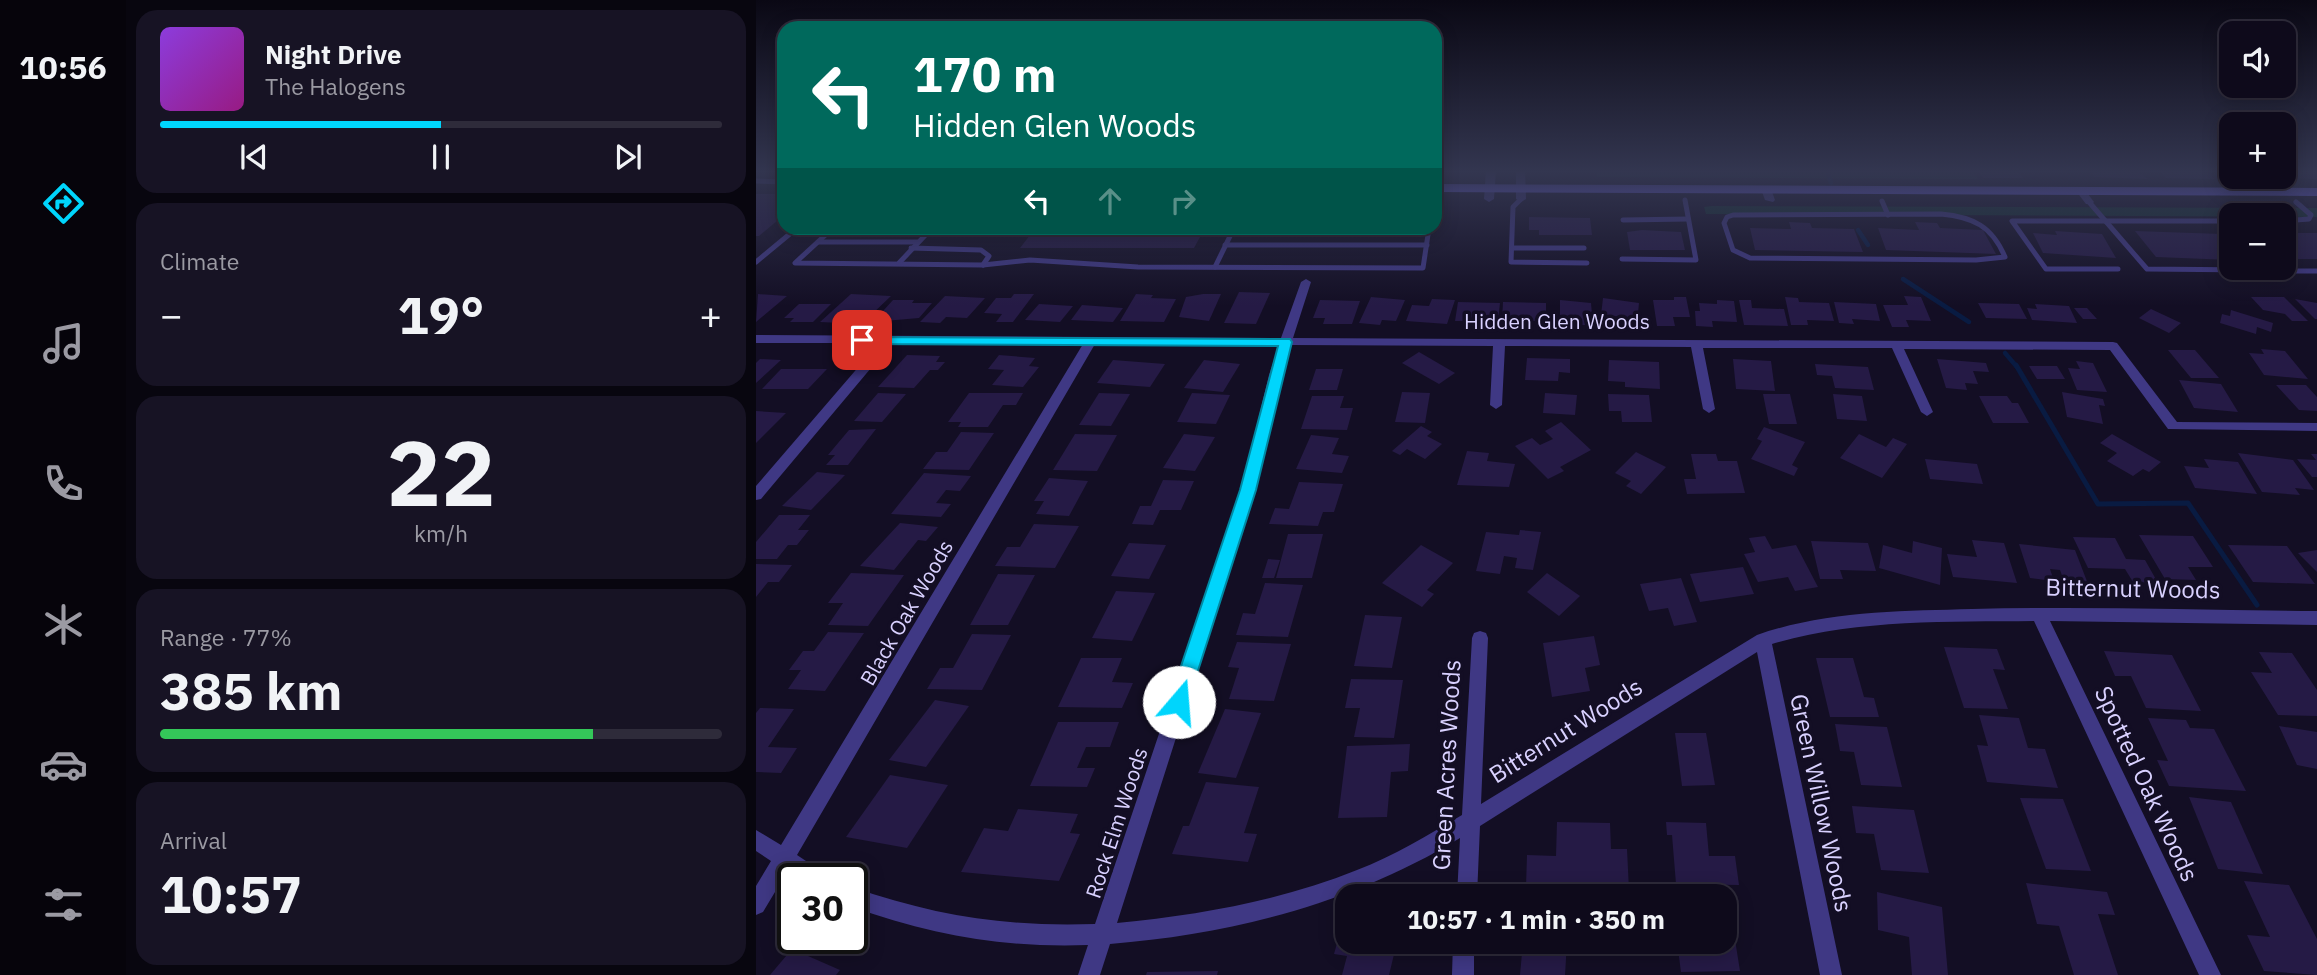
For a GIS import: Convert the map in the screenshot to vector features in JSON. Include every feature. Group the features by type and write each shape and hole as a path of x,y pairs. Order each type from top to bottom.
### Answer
{"street":[{"name":"Rock Elm Woods","path":"1089,975 1248,490 1285,342 1306,282"},
{"name":"Hidden Glen Woods","path":"756,339 2113,346 2173,426 2317,427"},
{"path":"756,495 888,340"},
{"name":"Black Oak Woods","path":"756,905 1091,341"},
{"path":"1496,405 1499,342"},
{"path":"1696,344 1709,409"},
{"path":"1896,344 1927,412"},
{"name":"Bitternut Woods","path":"868,903 895,913 965,928 1040,935 1205,922 1266,911 1360,879 1471,820 1763,640 1800,629 1853,620 2038,614 2316,619"},
{"name":"Spotted Oak Woods","path":"2038,614 2210,975"},
{"name":"Green Acres Woods","path":"1468,884 1480,638"},
{"name":"Green Willow Woods","path":"1763,640 1831,975"},
{"path":"756,840 787,863"},
{"path":"1463,975 1464,954"}],"lane":[{"path":"1513,216 1511,262 1587,263"},
{"path":"1622,259 1696,260 1688,216"},
{"path":"1766,216 1727,218 1724,223 1732,250 1739,255 1759,259 1986,260 2005,257 1987,226 1978,219 1899,216"},
{"path":"2101,216 2147,270 2219,270"},
{"path":"1623,220 1689,219"},
{"path":"2118,269 2046,269 2012,221 2219,221"},
{"path":"756,262 789,235"},
{"path":"826,235 795,263 983,265 1030,260 1138,267 1423,268 1428,235"},
{"path":"899,263 924,235"},
{"path":"1214,267 1230,235"},
{"path":"818,242 917,242"},
{"path":"1225,245 1427,245"},
{"path":"911,248 981,250 989,256 983,265"},
{"path":"1511,248 1584,248"},
{"path":"2296,271 2317,271"}],"green space":[{"path":"2012,216 2219,216 2219,217"}],"building":[{"path":"756,216 777,216 777,221 756,236"},
{"path":"1529,217 1590,218 1592,235 1539,235 1539,230 1529,230"},
{"path":"1789,222 1810,223 1812,228 1854,229 1863,252 1755,250 1750,228 1791,229"},
{"path":"1915,222 1937,223 1940,228 1983,230 1996,254 1886,250 1878,228 1919,230"},
{"path":"2055,231 2102,234 2116,258 2043,253 2033,233 2057,235"},
{"path":"2135,231 2219,234 2219,260 2156,257"},
{"path":"1627,232 1681,232 1685,250 1630,250"},
{"path":"2296,233 2317,233 2317,259 2296,259"},
{"path":"1030,235 1201,235 1194,248 1020,248"},
{"path":"1239,292 1270,293 1256,324 1224,323"},
{"path":"758,294 787,296 756,322"},
{"path":"851,294 891,296 870,316 848,315 841,323 820,322"},
{"path":"1014,294 1034,294 1013,322 996,322 1002,314 984,313 996,298 1011,298"},
{"path":"1136,294 1153,295 1151,298 1176,299 1164,322 1120,321"},
{"path":"1221,294 1209,321 1179,317 1186,297"},
{"path":"945,296 985,298 967,318 946,317 940,323 920,322"},
{"path":"1904,296 1921,297 1931,321 1906,320 1909,327 1892,327 1883,305 1908,305"},
{"path":"1371,297 1405,300 1396,321 1382,320 1380,325 1359,323"},
{"path":"1674,297 1686,297 1690,317 1673,317 1675,326 1657,326 1653,300 1674,300"},
{"path":"1785,297 1798,298 1799,302 1829,303 1834,321 1807,320 1808,325 1791,325"},
{"path":"2251,297 2284,297 2308,321 2292,321 2285,314 2263,310"},
{"path":"1603,298 1639,303 1637,324 1623,323 1624,317 1601,315"},
{"path":"1432,299 1455,300 1447,324 1406,321 1412,305 1429,306"},
{"path":"2295,299 2317,303 2317,319 2315,319"},
{"path":"893,300 932,303 919,318 873,322"},
{"path":"1320,300 1360,301 1352,324 1323,324 1325,318 1313,318"},
{"path":"1560,300 1591,303 1593,325 1573,325 1573,317 1560,317"},
{"path":"1717,300 1734,301 1737,322 1712,321 1713,327 1696,326 1695,311 1700,311 1699,303 1717,304"},
{"path":"1739,300 1751,300 1752,308 1784,309 1788,326 1744,325"},
{"path":"1458,302 1500,303 1498,321 1455,321"},
{"path":"1503,302 1546,303 1546,321 1502,321"},
{"path":"1834,302 1876,304 1880,321 1852,319 1854,324 1839,323"},
{"path":"1978,303 2019,304 2027,319 1986,318"},
{"path":"799,304 831,304 813,322 790,322 794,318 784,318"},
{"path":"1039,304 1073,306 1060,322 1025,320"},
{"path":"2035,304 2069,306 2077,323 2032,320 2027,308 2037,309"},
{"path":"1082,305 1123,308 1113,322 1071,320"},
{"path":"2074,308 2087,308 2097,319 2083,319"},
{"path":"2151,309 2181,323 2169,333 2139,318"},
{"path":"2231,310 2273,323 2271,332 2257,327 2256,334 2220,323 2222,314 2230,316"},
{"path":"2261,349 2285,351 2308,379 2264,375 2249,353 2264,354"},
{"path":"2168,350 2195,350 2219,378 2191,378"},
{"path":"1419,352 1455,373 1439,384 1402,363"},
{"path":"907,355 940,356 936,362 945,362 938,370 930,370 914,388 878,387"},
{"path":"999,355 1035,358 1029,366 1039,367 1023,387 992,385 1004,370 988,369"},
{"path":"1527,358 1570,359 1570,373 1559,372 1558,381 1525,380"},
{"path":"760,359 781,360 756,383 756,363"},
{"path":"1733,359 1771,361 1775,391 1736,389"},
{"path":"1937,359 1986,363 1989,372 1973,371 1978,384 1965,383 1967,390 1946,388"},
{"path":"1113,360 1165,364 1150,387 1097,383"},
{"path":"1204,360 1240,364 1223,392 1184,388"},
{"path":"1609,360 1659,362 1660,389 1625,387 1625,382 1608,381"},
{"path":"2076,361 2093,363 2107,392 2077,390 2068,368 2080,369"},
{"path":"1815,364 1868,367 1874,390 1835,388 1832,376 1817,375"},
{"path":"2029,366 2057,366 2065,379 2037,379"},
{"path":"781,369 827,369 808,389 762,389"},
{"path":"1316,369 1343,369 1337,390 1309,390"},
{"path":"2179,380 2221,384 2238,412 2194,408"},
{"path":"2276,385 2306,385 2317,397 2317,411 2299,410"},
{"path":"1402,392 1430,393 1425,423 1395,422"},
{"path":"2062,392 2103,399 2105,406 2099,405 2103,424 2067,417"},
{"path":"878,393 906,394 882,422 854,421"},
{"path":"969,393 1023,393 1016,405 1003,405 988,427 958,427 961,422 948,422"},
{"path":"1099,393 1130,394 1111,426 1079,425"},
{"path":"1192,393 1230,395 1216,424 1177,422"},
{"path":"1545,393 1577,395 1575,415 1543,413"},
{"path":"1608,394 1649,395 1652,422 1622,422 1621,411 1609,411"},
{"path":"1763,394 1790,394 1797,424 1769,424"},
{"path":"1833,394 1862,396 1867,421 1837,419"},
{"path":"1312,396 1344,396 1340,408 1353,408 1347,430 1301,429"},
{"path":"1979,396 2007,396 2012,403 2018,403 2029,423 1993,423"},
{"path":"756,411 786,413 756,443"},
{"path":"1561,422 1591,450 1560,467 1564,471 1548,479 1515,446 1532,438 1540,445 1553,439 1545,431"},
{"path":"1421,426 1432,432 1427,436 1442,444 1425,459 1407,449 1400,455 1392,451"},
{"path":"1764,427 1805,442 1792,465 1798,468 1794,476 1751,459 1762,441 1757,439"},
{"path":"876,429 848,465 826,465 835,455 828,455 849,430"},
{"path":"961,432 994,433 969,470 923,469 936,452 947,452"},
{"path":"1075,434 1117,435 1097,471 1053,470"},
{"path":"1184,434 1215,437 1195,471 1163,468"},
{"path":"1859,434 1886,447 1893,438 1907,444 1882,478 1840,458"},
{"path":"2112,434 2161,462 2149,472 2143,469 2133,476 2107,461 2117,453 2100,443"},
{"path":"1311,435 1339,438 1332,454 1349,456 1342,473 1296,469"},
{"path":"1467,451 1489,453 1487,461 1515,464 1509,487 1457,485"},
{"path":"1636,452 1666,467 1641,494 1626,486 1631,481 1615,473"},
{"path":"2238,453 2293,460 2314,490 2295,488 2300,495 2262,492"},
{"path":"1691,454 1716,454 1718,461 1737,461 1745,493 1687,494 1684,479 1696,479"},
{"path":"2311,454 2317,454 2317,477 2312,477 2297,459 2316,460"},
{"path":"1925,459 1977,464 1983,484 1930,479"},
{"path":"2204,459 2238,462 2257,494 2195,488 2184,466 2209,468"},
{"path":"817,472 845,475 811,510 782,506"},
{"path":"924,473 971,476 960,491 946,490 936,503 951,504 941,517 891,514"},
{"path":"1049,478 1088,481 1069,516 1036,514 1044,501 1034,501"},
{"path":"1163,480 1194,481 1181,510 1160,510 1153,525 1132,524 1140,506 1151,506"},
{"path":"1299,482 1343,484 1334,512 1323,512 1318,526 1269,524 1275,508 1289,509"},
{"path":"779,515 810,515 798,530 809,530 797,545 788,545 777,559 756,559 756,542"},
{"path":"900,523 938,527 926,541 918,540 894,570 860,566"},
{"path":"1034,524 1079,526 1055,568 995,566 1007,547 1020,547"},
{"path":"1520,530 1541,532 1533,570 1515,568 1517,558 1504,556 1500,574 1476,571 1486,532 1519,535"},
{"path":"1288,534 1323,534 1312,578 1276,578"},
{"path":"2139,535 2193,536 2213,567 2188,567 2196,580 2165,579"},
{"path":"1765,536 1772,549 1796,545 1818,587 1795,591 1788,577 1758,582 1744,554 1755,552 1749,538"},
{"path":"2073,537 2115,538 2126,559 2145,560 2158,583 2133,582 2125,569 2088,568"},
{"path":"1972,540 2004,543 2017,583 1953,577 1947,554 1977,557"},
{"path":"1811,541 1868,543 1876,571 1840,570 1843,579 1820,579"},
{"path":"1913,541 1942,548 1940,585 1879,568 1883,545 1912,553"},
{"path":"1129,543 1166,545 1149,579 1111,576"},
{"path":"2019,544 2075,550 2088,584 2064,581 2060,570 2050,569 2054,581 2030,578"},
{"path":"1421,545 1453,563 1427,590 1434,594 1422,607 1382,583"},
{"path":"2228,545 2287,546 2315,584 2253,582"},
{"path":"2317,550 2317,572 2298,553"},
{"path":"1268,559 1280,560 1274,578 1262,578"},
{"path":"756,564 792,565 779,582 768,582 756,597"},
{"path":"1743,567 1754,594 1700,602 1690,574"},
{"path":"851,573 904,575 868,626 828,625 843,603 828,603"},
{"path":"1547,573 1580,596 1559,616 1527,592"},
{"path":"998,574 1035,575 1008,625 970,625"},
{"path":"1681,578 1697,622 1674,626 1668,608 1649,611 1640,584"},
{"path":"1265,583 1303,585 1288,637 1236,635 1243,613 1255,614"},
{"path":"1116,591 1155,593 1132,641 1092,638"},
{"path":"1365,615 1402,617 1392,668 1354,666"},
{"path":"828,632 864,633 825,691 788,689 801,670 789,670 803,651 814,651"},
{"path":"972,634 1011,635 982,690 927,689 940,668 953,668"},
{"path":"1594,636 1600,665 1585,668 1590,691 1552,697 1543,643"},
{"path":"1237,642 1291,644 1274,701 1229,699 1239,668 1228,667"},
{"path":"1944,647 1997,649 2005,670 1993,669 2008,709 1964,708"},
{"path":"2104,651 2172,655 2201,711 2146,708 2131,676 2115,676"},
{"path":"2259,652 2292,653 2317,690 2317,716 2278,715 2251,672 2272,673"},
{"path":"1081,658 1122,658 1112,682 1133,683 1122,708 1058,707"},
{"path":"1816,658 1853,658 1864,697 1874,698 1879,717 1830,717"},
{"path":"1351,679 1403,680 1394,738 1354,737 1360,708 1345,708"},
{"path":"935,700 969,706 926,767 889,760"},
{"path":"760,708 794,709 768,747 797,748 781,773 756,772 756,713"},
{"path":"1225,709 1261,713 1236,778 1198,773"},
{"path":"1979,715 2019,718 2028,748 2045,749 2058,788 1987,782 1977,745 1988,746"},
{"path":"2148,718 2186,720 2190,728 2214,729 2246,791 2169,786 2157,760 2168,761"},
{"path":"1058,722 1119,722 1110,747 1086,747 1077,768 1095,768 1087,787 1030,786"},
{"path":"1835,724 1887,727 1902,787 1861,785 1854,752 1840,751"},
{"path":"2279,726 2317,732 2317,769 2297,765"},
{"path":"1675,733 1706,733 1715,785 1682,786"},
{"path":"1410,744 1408,771 1391,772 1387,817 1338,818 1347,746"},
{"path":"890,775 948,785 907,848 846,837"},
{"path":"1206,782 1259,787 1244,833 1257,834 1248,862 1172,854 1183,826 1189,826"},
{"path":"2189,797 2231,802 2263,874 2218,869"},
{"path":"2020,798 2063,799 2091,871 2046,869"},
{"path":"1852,806 1914,810 1929,873 1881,870 1874,834 1856,833"},
{"path":"1018,809 1078,814 1070,833 1080,834 1059,881 961,872 984,828 1008,831"},
{"path":"1557,822 1610,823 1611,849 1627,849 1629,884 1526,884 1527,855 1556,856"},
{"path":"1666,822 1706,823 1709,856 1735,856 1739,885 1676,884 1672,835 1667,835"},
{"path":"2244,881 2289,885 2317,939 2317,975 2264,971 2247,935 2270,937"},
{"path":"2026,883 2107,892 2115,915 2098,914 2118,975 2074,975 2059,926 2037,924"},
{"path":"1877,892 1942,907 1948,975 1912,975 1909,937 1878,930"},
{"path":"1335,950 1335,954 1394,954 1389,975 1342,975 1347,956 1334,954"},
{"path":"1737,952 1740,971 1681,972 1679,954"},
{"path":"788,954 803,954 840,970 836,975 770,975"},
{"path":"1522,954 1566,954 1565,975 1520,975"},
{"path":"1218,971 1217,975 1146,975 1147,972"}],"waterway":[{"path":"1858,230 1868,245"},
{"path":"1903,279 1969,322"},
{"path":"2005,353 2017,367"},
{"path":"2016,365 2098,504 2188,503 2257,605"}],"route":[{"path":"862,340 1285,342 1248,490 1179,702"}]}
